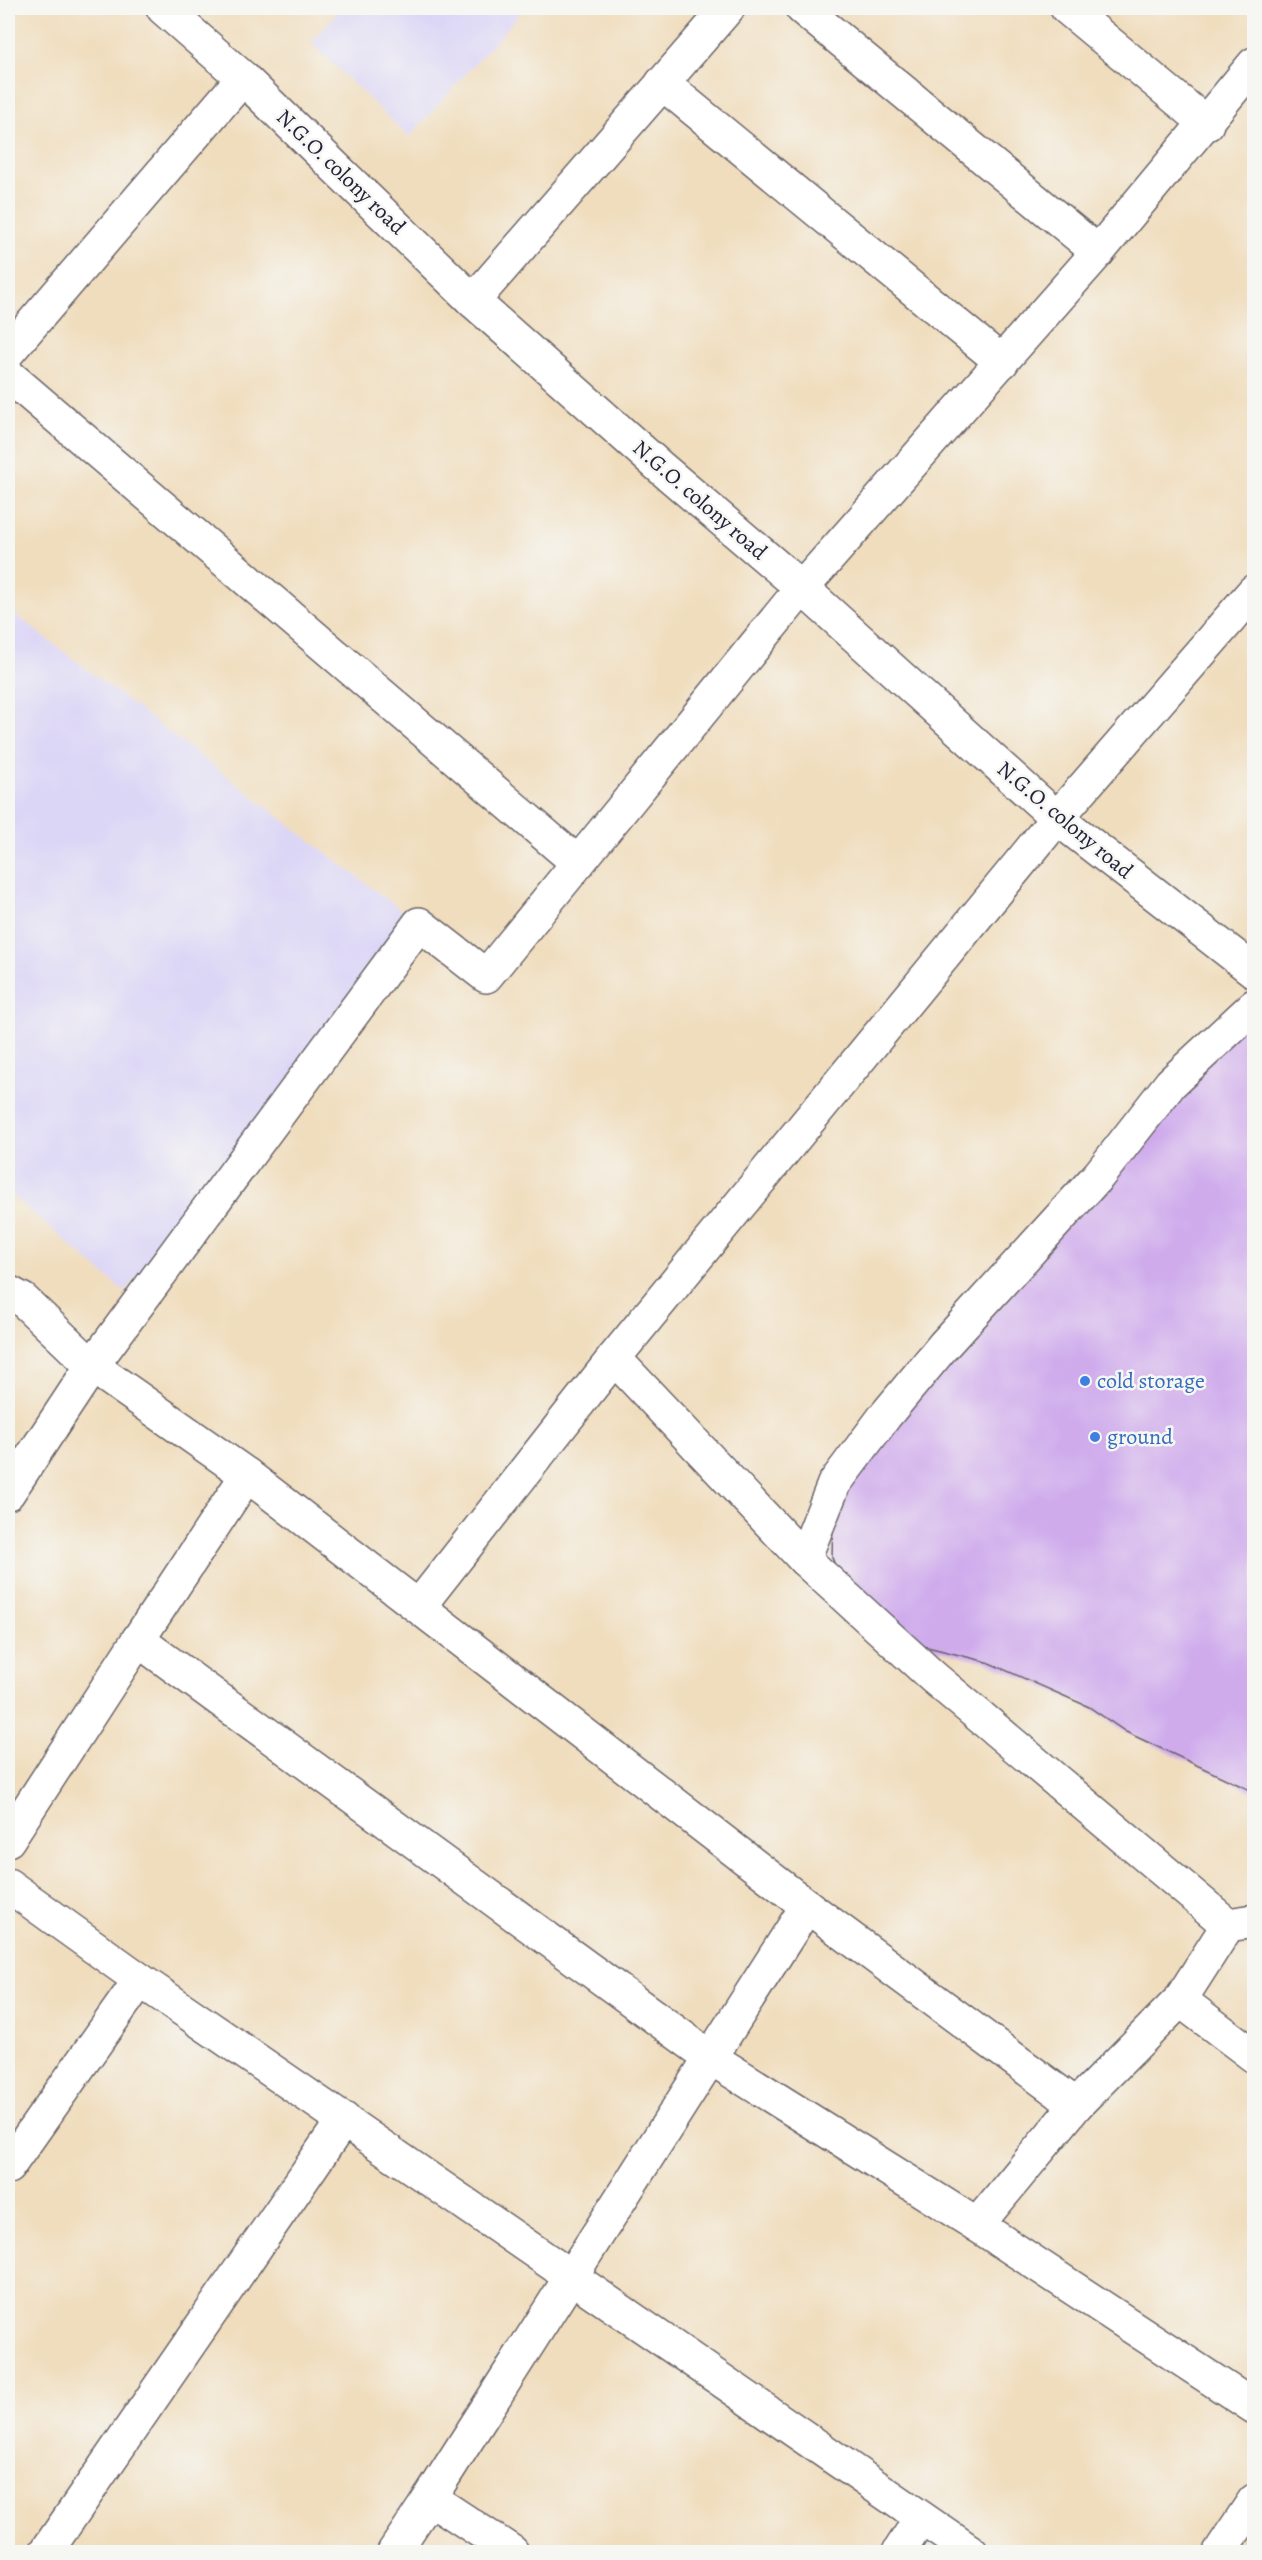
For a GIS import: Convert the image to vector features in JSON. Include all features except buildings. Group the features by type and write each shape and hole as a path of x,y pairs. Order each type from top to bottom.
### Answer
{"street":[{"name":"N.G.O. colony road","path":"163,8 243,78 473,301 660,467 802,588 1057,818 1254,971"},
{"path":"473,301 728,8"},
{"path":"802,8 1098,252"},
{"path":"1067,8 1207,124"},
{"path":"8,1493 92,1366 419,924 486,976 802,588 1098,252 1207,124 1254,64"},
{"path":"8,352 243,78"},
{"path":"662,83 1002,362"},
{"path":"8,375 578,862"},
{"path":"419,1606 614,1358 1057,818 1249,608"},
{"path":"804,1558 834,1484 885,1416 944,1345 1099,1175 1171,1083 1254,1006"},
{"path":"8,1292 23,1300 92,1366 247,1475 807,1906 1076,2105"},
{"path":"614,1358 804,1558 933,1677 1241,1923 1180,2000 1076,2105 977,2225"},
{"path":"8,1840 247,1475"},
{"path":"138,1640 711,2058 977,2225 1254,2407"},
{"path":"8,1885 140,1980 971,2553"},
{"path":"394,2553 807,1906"},
{"path":"8,2168 140,1980"},
{"path":"1180,2000 1254,2056"},
{"path":"46,2553 344,2119"},
{"path":"430,2498 512,2553"},
{"path":"1220,2553 1254,2501"},
{"path":"899,2553 921,2518"}],"shaded area":[{"path":"341,8 525,8 409,137 311,43"},
{"path":"8,609 419,924 125,1292 8,1192"}],"place":[{"name":"cold storage","path":"1085,1381"},
{"name":"ground","path":"1095,1437"}]}
